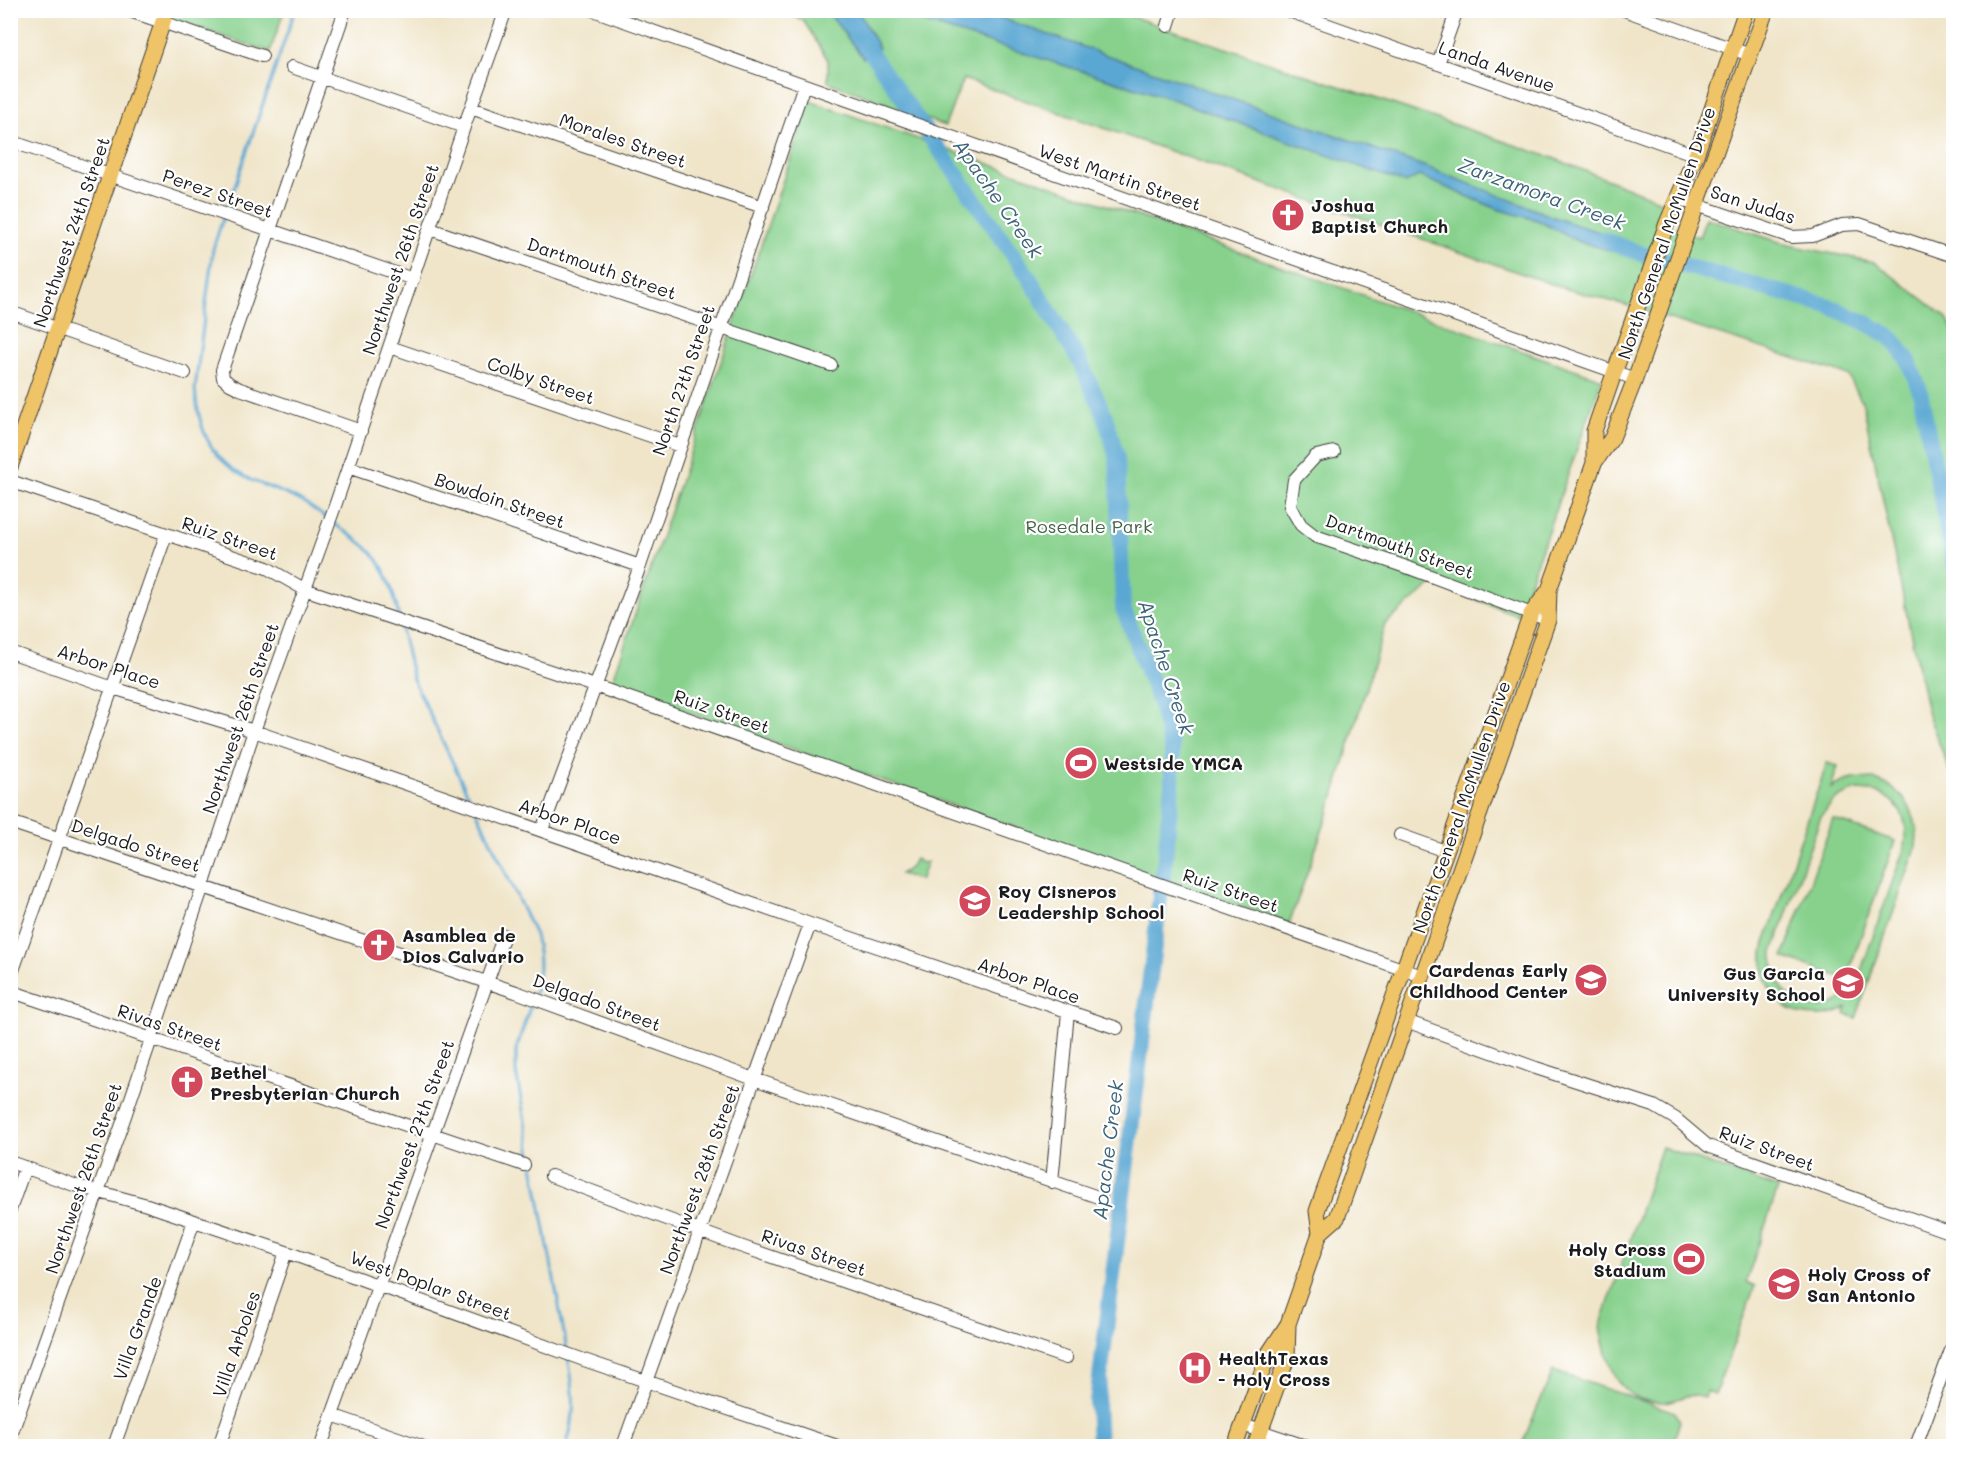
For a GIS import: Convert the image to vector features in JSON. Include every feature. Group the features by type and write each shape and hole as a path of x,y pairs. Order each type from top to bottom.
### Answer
{"main road":[{"name":"North General McMullen Drive","path":"1594,463 1594,431 1614,371 1667,224 1696,155 1746,10"},
{"name":"North General McMullen Drive","path":"1235,1446 1269,1353 1288,1324 1320,1233 1317,1211 1531,614 1549,590 1594,463 1612,438 1635,379 1766,10"},
{"name":"Northwest 24th Street","path":"10,467 165,17"},
{"name":"North General McMullen Drive","path":"1320,1233 1337,1218 1548,620 1549,590"},
{"path":"1462,864 1455,855 1497,737 1497,707"},
{"name":"North General McMullen Drive","path":"1255,1446 1287,1358 1288,1324"}],"street":[{"path":"127,10 165,17 262,56"},
{"path":"345,10 222,370 223,378 240,389 361,431"},
{"name":"Northwest 26th Street","path":"10,1438 506,10"},
{"name":"West Martin Street","path":"593,10 610,18 1635,379"},
{"path":"1168,26 1173,10"},
{"name":"Landa Avenue","path":"1286,10 1696,155"},
{"path":"1438,64 1457,10"},
{"path":"1624,10 1750,55"},
{"path":"292,67 464,127"},
{"name":"North 27th Street","path":"595,686 640,566 804,85"},
{"name":"Morales Street","path":"471,108 763,207"},
{"name":"Perez Street","path":"10,141 413,279"},
{"name":"San Judas","path":"1679,199 1791,237 1813,236 1842,225 1859,224 1953,256"},
{"name":"Dartmouth Street","path":"430,229 831,365"},
{"path":"10,312 185,373"},
{"name":"Colby Street","path":"390,347 680,446"},
{"name":"Dartmouth Street","path":"1334,452 1316,456 1294,480 1290,506 1301,525 1315,536 1409,567 1548,620"},
{"name":"Bowdoin Street","path":"348,467 640,566"},
{"name":"Ruiz Street","path":"10,482 267,568 304,589 595,686 1422,976"},
{"path":"10,979 166,535"},
{"name":"Arbor Place","path":"10,652 113,688 254,731 1117,1028"},
{"path":"542,830 595,686"},
{"name":"Delgado Street","path":"10,822 546,1002 754,1079 1101,1198"},
{"path":"1400,836 1445,851"},
{"name":"Northwest 28th Street","path":"623,1446 810,924"},
{"name":"Northwest 27th Street","path":"321,1446 504,935"},
{"name":"Rivas Street","path":"10,991 524,1165"},
{"path":"1052,1182 1068,1012"},
{"name":"Ruiz Street","path":"1406,1021 1536,1068 1654,1106 1676,1119 1708,1146 1953,1234"},
{"name":"West Poplar Street","path":"10,1162 286,1252 584,1360 837,1446"},
{"path":"10,1210 25,1167"},
{"name":"Rivas Street","path":"551,1176 699,1231 1066,1358"},
{"name":"Villa Grande","path":"114,1446 194,1221"},
{"name":"Villa Arboles","path":"219,1446 286,1252"},
{"path":"1916,1446 1953,1342"},
{"path":"332,1415 421,1446"},
{"path":"1243,1425 1305,1446"}],"green space":[{"path":"147,11 284,11 270,52"},
{"path":"781,11 1116,11 1553,158 1666,203 1659,223 1699,237 1706,218 1789,245 1874,262 1946,317 1953,331 1953,779 1927,712 1863,404 1848,375 1629,306 1560,287 963,79 945,126 828,82 828,60 803,20"},
{"name":"Rosedale Park","path":"810,101 1602,379 1518,615 1433,584 1385,624 1332,803 1289,924 611,685"},
{"path":"1827,763 1838,766 1831,788 1848,780 1865,778 1881,782 1894,790 1906,801 1913,816 1917,832 1915,851 1856,1018 1845,1014 1847,1008 1830,1015 1813,1016 1797,1013 1783,1005 1765,979 1763,962 1765,943","holes":["1856,790 1868,791 1888,798 1901,813 1905,822 1905,846 1858,979 1847,994 1834,1003 1819,1007 1805,1005 1792,998 1781,987 1775,971 1773,952 1821,816 1835,799"]},
{"path":"1833,819 1895,841 1846,979 1783,957"},
{"path":"915,859 922,863 927,862 920,880 900,874 910,868"},
{"name":"Holy Cross Stadium","path":"1662,1147 1778,1188 1746,1282 1755,1286 1715,1394 1707,1391 1704,1398 1687,1396 1663,1402 1647,1401 1624,1389 1616,1379 1611,1367 1600,1327"},
{"path":"1553,1371 1675,1412 1680,1421 1672,1446 1521,1446"}],"water":[{"path":"827,11 858,11 879,48 863,58"},
{"path":"887,11 981,11 1429,168 1564,221 1622,239 1621,245 1615,252 1577,241 1537,220 1500,210 1419,176 1405,183 1172,99"}],"waterway":[{"path":"226,212 295,10"},
{"name":"Apache Creek","path":"847,10 871,53 1028,276 1080,362 1105,416 1117,458 1123,608 1160,704 1172,750 1172,784 1166,850 1097,1402 1099,1446"},
{"path":"223,218 213,249 195,389 204,432 217,454 237,472 287,494 326,518"},
{"name":"Zarzamora Creek","path":"1601,239 1642,254 1829,306 1891,337 1908,360 1920,391 1954,563"},
{"path":"331,522 362,543 379,562 392,589 399,618"},
{"path":"400,624 413,679 471,801"},
{"path":"477,812 535,935 539,965 534,995"},
{"path":"532,1001 516,1050 516,1072 567,1350"},
{"path":"566,1446 573,1413 572,1380 568,1357"}],"place":[{"name":"Joshua Baptist Church","path":"1288,215"},
{"name":"Westside YMCA","path":"1081,763"},
{"name":"Roy Cisneros Leadership School","path":"975,901"},
{"name":"Asamblea de Dios Calvario","path":"379,945"},
{"name":"Cardenas Early Childhood Center","path":"1591,980"},
{"name":"Gus Garcia University School","path":"1848,983"},
{"name":"Bethel Presbyterian Church","path":"187,1082"},
{"name":"Holy Cross Stadium","path":"1689,1259"},
{"name":"Holy Cross of San Antonio","path":"1784,1284"},
{"name":"HealthTexas - Holy Cross","path":"1195,1368"}]}
